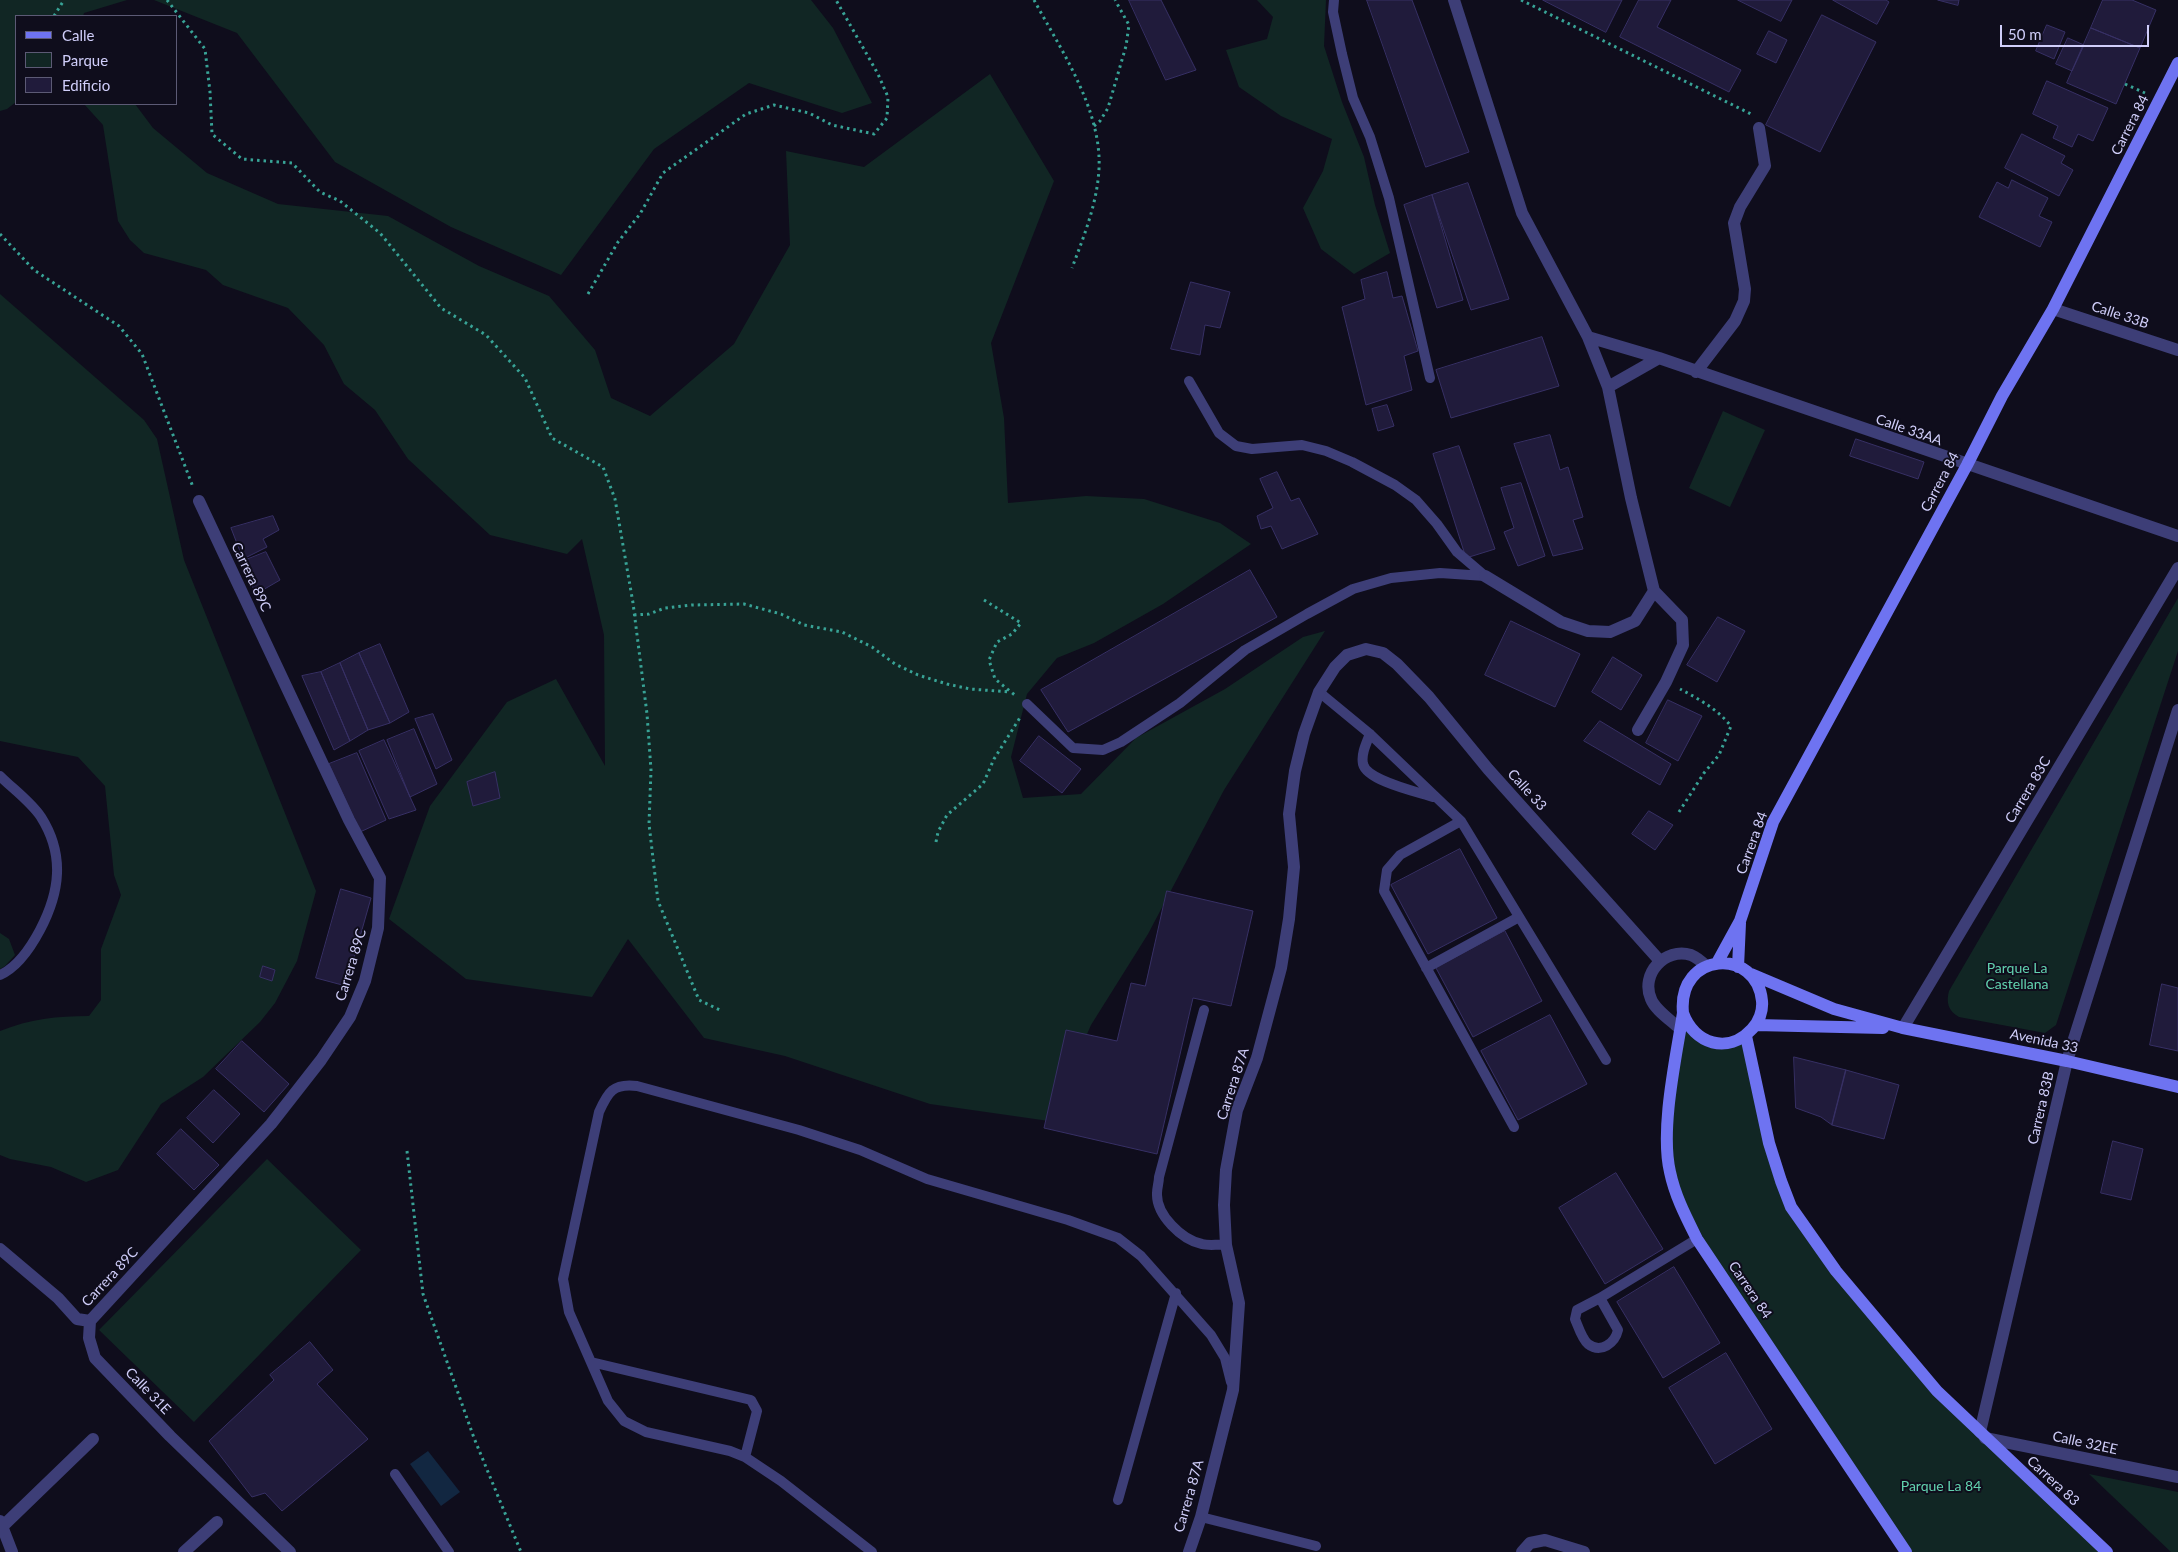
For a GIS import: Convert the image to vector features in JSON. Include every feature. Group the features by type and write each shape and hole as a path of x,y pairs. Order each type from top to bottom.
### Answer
{"street":[{"path":"1454,0 1522,213 1588,337 1608,387 1631,498 1654,591 1682,620 1683,645 1666,682 1638,730"},
{"name":"Carrera 84","path":"1712,965 1740,921 1773,822 2002,396 2053,309 2178,63"},
{"path":"1696,372 1735,322 1744,301 1745,289 1734,223 1740,207 1765,166 1759,128"},
{"name":"Calle 33B","path":"2053,309 2178,350"},
{"name":"Calle 33AA","path":"1588,337 1659,358 1966,466 2178,536"},
{"path":"1608,387 1659,358"},
{"name":"Carrera 89C","path":"90,1321 271,1124 321,1060 350,1017 365,981 378,928 380,878 349,820 199,501"},
{"name":"Carrera 83C","path":"1903,1028 2178,568"},
{"path":"1485,576 1561,622 1588,631 1610,632 1635,621 1654,591"},
{"name":"Carrera 87A","path":"1189,1552 1233,1390 1239,1303 1226,1244 1224,1205 1226,1170 1237,1110 1258,1058 1281,968 1289,919 1294,867 1289,814 1295,771 1304,734 1319,692 1335,667 1347,655 1366,649"},
{"name":"Calle 33","path":"1366,649 1383,653 1429,697 1488,768 1660,961"},
{"name":"Carrera 83B","path":"1982,1435 2067,1061 2178,710"},
{"name":"Carrera 84","path":"1738,967 1740,921"},
{"path":"1680,1029 1651,1001 1648,992 1650,975 1660,961 1672,955 1682,954 1692,955 1712,965 1738,967 1749,974 1756,982 1762,998 1760,1015 1756,1025 1746,1036 1727,1043 1708,1041 1691,1029 1683,1013 1684,990 1696,972 1712,965"},
{"name":"Avenida 33","path":"1749,974 1834,1009 1903,1028 2067,1061 2178,1086"},
{"name":"Carrera 84","path":"1683,1013 1672,1084 1666,1148 1670,1172 1680,1204 1697,1239 1906,1552"},
{"name":"Avenida 33","path":"1756,1025 1903,1028"},
{"path":"1746,1036 1769,1143 1791,1207 1836,1271 1937,1391 1982,1435"},
{"path":"0,1249 58,1298 77,1319 90,1321"},
{"name":"Calle 31E","path":"90,1321 89,1338 95,1358 170,1436 290,1552"},
{"name":"Calle 32EE","path":"1982,1435 2178,1477"},
{"name":"Carrera 83","path":"1982,1435 2107,1552"},
{"path":"12,1552 1,1524 93,1439"},
{"path":"184,1552 217,1522"},
{"path":"1522,1552 1530,1543 1545,1540 1584,1552"}],"lane":[{"path":"1334,0 1334,12 1342,54 1353,98 1370,137 1389,198 1430,378"},
{"path":"1189,381 1219,434 1236,446 1252,449 1276,445 1302,445 1326,451 1352,462 1395,485 1416,500 1434,520 1457,552 1485,576"},
{"path":"1027,704 1073,748 1103,750 1121,742 1180,703 1246,650 1353,589 1401,577 1440,573 1485,576"},
{"path":"1319,692 1386,748 1461,821 1606,1060"},
{"path":"1370,734 1363,752 1363,766 1370,774 1388,783 1436,798"},
{"path":"0,776 40,816 53,840 59,867 49,912 32,945 9,971 0,975"},
{"path":"1461,821 1400,855 1388,870 1384,891 1514,1127"},
{"path":"1426,968 1520,916"},
{"path":"1204,1010 1156,1194 1160,1208 1168,1221 1182,1234 1201,1244 1226,1244"},
{"path":"872,1552 781,1482 745,1457 730,1451 646,1432 624,1421 608,1401 569,1312 563,1279 599,1112 606,1095 615,1088 626,1085 799,1130 860,1150 928,1179 1068,1220 1118,1238 1141,1256 1176,1293 1211,1335 1225,1358 1233,1390"},
{"path":"1600,1298 1618,1330 1616,1338 1610,1345 1599,1348 1588,1343 1574,1319 1577,1310 1697,1239"},
{"path":"1118,1500 1176,1293"},
{"path":"591,1362 751,1400 756,1405 757,1412 745,1457"},
{"path":"395,1474 449,1552"},
{"path":"1200,1517 1316,1546"}],"path":[{"path":"55,15 64,0"},
{"path":"167,0 205,48 212,134 242,159 292,163 320,192 340,201 380,233 440,308 486,335 525,378 552,438 604,467 615,499 634,615 647,714 651,770 649,824 658,901 699,1000 722,1011"},
{"path":"588,294 618,242 640,214 663,173 746,114 774,105 809,113 832,124 874,134 888,118 888,97 878,74 836,0"},
{"path":"1034,0 1086,97 1097,139 1099,169 1092,214 1072,268"},
{"path":"1094,126 1100,121 1108,108 1126,46 1129,25 1115,0"},
{"path":"1521,0 1756,116 1759,128"},
{"path":"2125,84 2160,99"},
{"path":"0,234 34,270 120,326 142,354 199,501"},
{"path":"936,842 938,832 947,816 983,784 994,759 1016,726 1027,704 994,679 989,660 997,642 1012,634 1021,623 984,600"},
{"path":"634,615 650,614 665,608 692,605 744,604 781,614 804,625 842,632 872,647 895,664 947,684 970,689 1010,692"},
{"path":"1666,682 1700,699 1723,716 1731,726 1720,755 1704,773 1679,812"},
{"path":"407,1151 423,1294 474,1438 521,1552"}],"green space":[{"path":"0,0 127,0 84,13 83,15 15,15 15,103 7,109 0,111"},
{"path":"154,0 811,0 833,28 872,103 842,113 749,83 654,149 561,275 451,227 335,162 237,33"},
{"path":"1257,0 1326,0 1324,46 1342,102 1364,157 1375,205 1390,253 1354,274 1321,249 1303,208 1323,171 1332,139 1281,116 1239,87 1226,50 1267,39 1273,17"},
{"path":"990,74 1054,181 991,343 1004,418 1008,503 1086,496 1144,499 1220,523 1251,544 1163,604 1094,643 1057,658 1027,694 1011,757 1023,798 1081,794 1136,738 1225,689 1303,637 1325,631 1224,790 1148,934 1091,1025 1049,1121 930,1104 785,1056 704,1038 628,939 592,997 466,979 389,919 430,806 507,702 556,679 605,766 604,635 582,539 567,554 490,535 408,459 375,410 344,384 324,345 288,308 223,285 206,270 144,253 130,240 118,221 103,125 85,105 136,105 153,128 207,173 278,204 388,216 479,266 549,296 595,350 611,398 650,416 734,344 790,245 786,151 864,167"},
{"path":"0,294 144,420 157,439 184,560 316,891 297,961 275,1003 260,1022 203,1077 161,1104 118,1170 86,1182 51,1167 10,1159 0,1155 0,1031 44,1019 89,1016 101,1000 101,949 121,895 114,875 105,786 78,757 0,741"},
{"path":"1723,411 1765,430 1730,507 1689,488"},
{"name":"Parque La Castellana","path":"2178,598 2178,651 2056,1025 2045,1033 1959,1017 1952,1012 1949,1006 1949,991"},
{"path":"0,933 9,939 15,955 0,969"},
{"name":"Parque La 84","path":"1683,1013 1708,1041 1746,1036 1791,1207 1937,1391 2107,1552 1907,1552 1729,1285 1672,1180 1669,1117"},
{"path":"267,1159 361,1250 194,1422 99,1330"},
{"path":"2089,1474 2178,1492 2178,1552 2171,1552"}],"water":[{"path":"428,1451 460,1492 441,1506 410,1464"}],"building":[{"path":"1129,0 1161,0 1196,70 1166,80"},
{"path":"1367,0 1412,0 1469,152 1426,167"},
{"path":"1543,0 1622,0 1606,32"},
{"path":"1639,0 1671,0 1657,27 1741,70 1729,92 1620,37"},
{"path":"1738,0 1792,0 1781,21"},
{"path":"1833,0 1886,0 1889,2 1877,24"},
{"path":"1938,0 1959,0 1958,5"},
{"path":"2103,0 2132,0 2156,10 2140,48 2091,28"},
{"path":"1822,15 1876,42 1820,152 1766,125"},
{"path":"2047,25 2065,32 2054,59 2036,51"},
{"path":"2091,28 2140,48 2116,104 2067,83"},
{"path":"1769,31 1787,40 1776,63 1757,54"},
{"path":"2068,38 2084,45 2072,71 2056,64"},
{"path":"2047,81 2108,108 2093,141 2078,134 2072,147 2053,138 2058,126 2033,114"},
{"path":"2022,134 2065,156 2061,163 2073,170 2059,196 2005,168"},
{"path":"2012,180 2048,198 2039,216 2052,222 2040,247 1979,217 1997,182 2008,188"},
{"path":"1468,183 1509,299 1471,310 1432,195"},
{"path":"1432,195 1463,300 1437,308 1404,205"},
{"path":"1387,272 1393,298 1402,296 1418,351 1404,356 1412,390 1366,405 1342,307 1365,299 1361,280"},
{"path":"1191,282 1230,292 1220,328 1205,325 1200,355 1171,349"},
{"path":"1542,337 1559,386 1451,418 1436,370"},
{"path":"1387,405 1394,426 1378,431 1372,409"},
{"path":"1550,435 1560,470 1568,467 1583,517 1573,520 1583,549 1553,556 1514,444"},
{"path":"1856,439 1924,462 1918,479 1850,456"},
{"path":"1459,446 1495,549 1466,558 1433,454"},
{"path":"1277,472 1291,501 1299,498 1318,534 1282,549 1271,526 1261,529 1257,516 1273,508 1260,479"},
{"path":"1521,483 1545,556 1518,566 1504,532 1514,528 1501,488"},
{"path":"273,516 279,530 263,539 267,547 243,559 231,528"},
{"path":"266,552 280,580 256,594 241,562"},
{"path":"1250,570 1277,617 1068,732 1041,690"},
{"path":"1718,617 1745,631 1717,682 1687,665"},
{"path":"1511,621 1580,654 1555,707 1485,675"},
{"path":"380,644 409,712 390,723 359,653"},
{"path":"359,653 390,723 368,730 340,663"},
{"path":"1613,657 1642,675 1621,710 1592,692"},
{"path":"340,663 368,730 350,741 321,672"},
{"path":"321,672 350,741 334,750 302,676"},
{"path":"1668,700 1702,716 1678,761 1646,743"},
{"path":"433,714 452,760 436,769 415,719"},
{"path":"1600,721 1671,764 1660,785 1584,741"},
{"path":"414,729 437,784 410,797 387,740"},
{"path":"1039,736 1081,769 1062,793 1020,761"},
{"path":"384,740 416,810 389,819 359,751"},
{"path":"357,753 386,820 360,832 329,764"},
{"path":"495,772 500,798 473,806 467,782"},
{"path":"1649,811 1673,825 1655,850 1632,834"},
{"path":"1460,849 1497,918 1428,954 1391,885"},
{"path":"341,889 371,898 346,986 316,978"},
{"path":"1167,891 1253,911 1231,1006 1193,998 1157,1154 1044,1128 1066,1030 1117,1041 1131,983 1145,986"},
{"path":"1505,931 1542,1001 1473,1037 1436,968"},
{"path":"263,966 275,970 272,981 260,977"},
{"path":"2162,984 2178,988 2178,1051 2150,1045"},
{"path":"1550,1015 1587,1084 1518,1120 1481,1051"},
{"path":"242,1041 289,1084 264,1112 216,1069"},
{"path":"1794,1057 1846,1070 1832,1125 1821,1117 1796,1108"},
{"path":"1846,1070 1899,1085 1884,1139 1832,1125"},
{"path":"214,1090 240,1114 213,1143 187,1118"},
{"path":"181,1129 219,1165 194,1190 157,1154"},
{"path":"2113,1141 2143,1149 2131,1200 2101,1193"},
{"path":"1616,1173 1663,1249 1605,1284 1559,1208"},
{"path":"1674,1267 1720,1343 1663,1378 1617,1302"},
{"path":"310,1342 333,1370 317,1384 368,1439 282,1511 265,1493 252,1497 209,1441 274,1380 270,1375"},
{"path":"1726,1353 1772,1429 1715,1464 1669,1388"}]}
